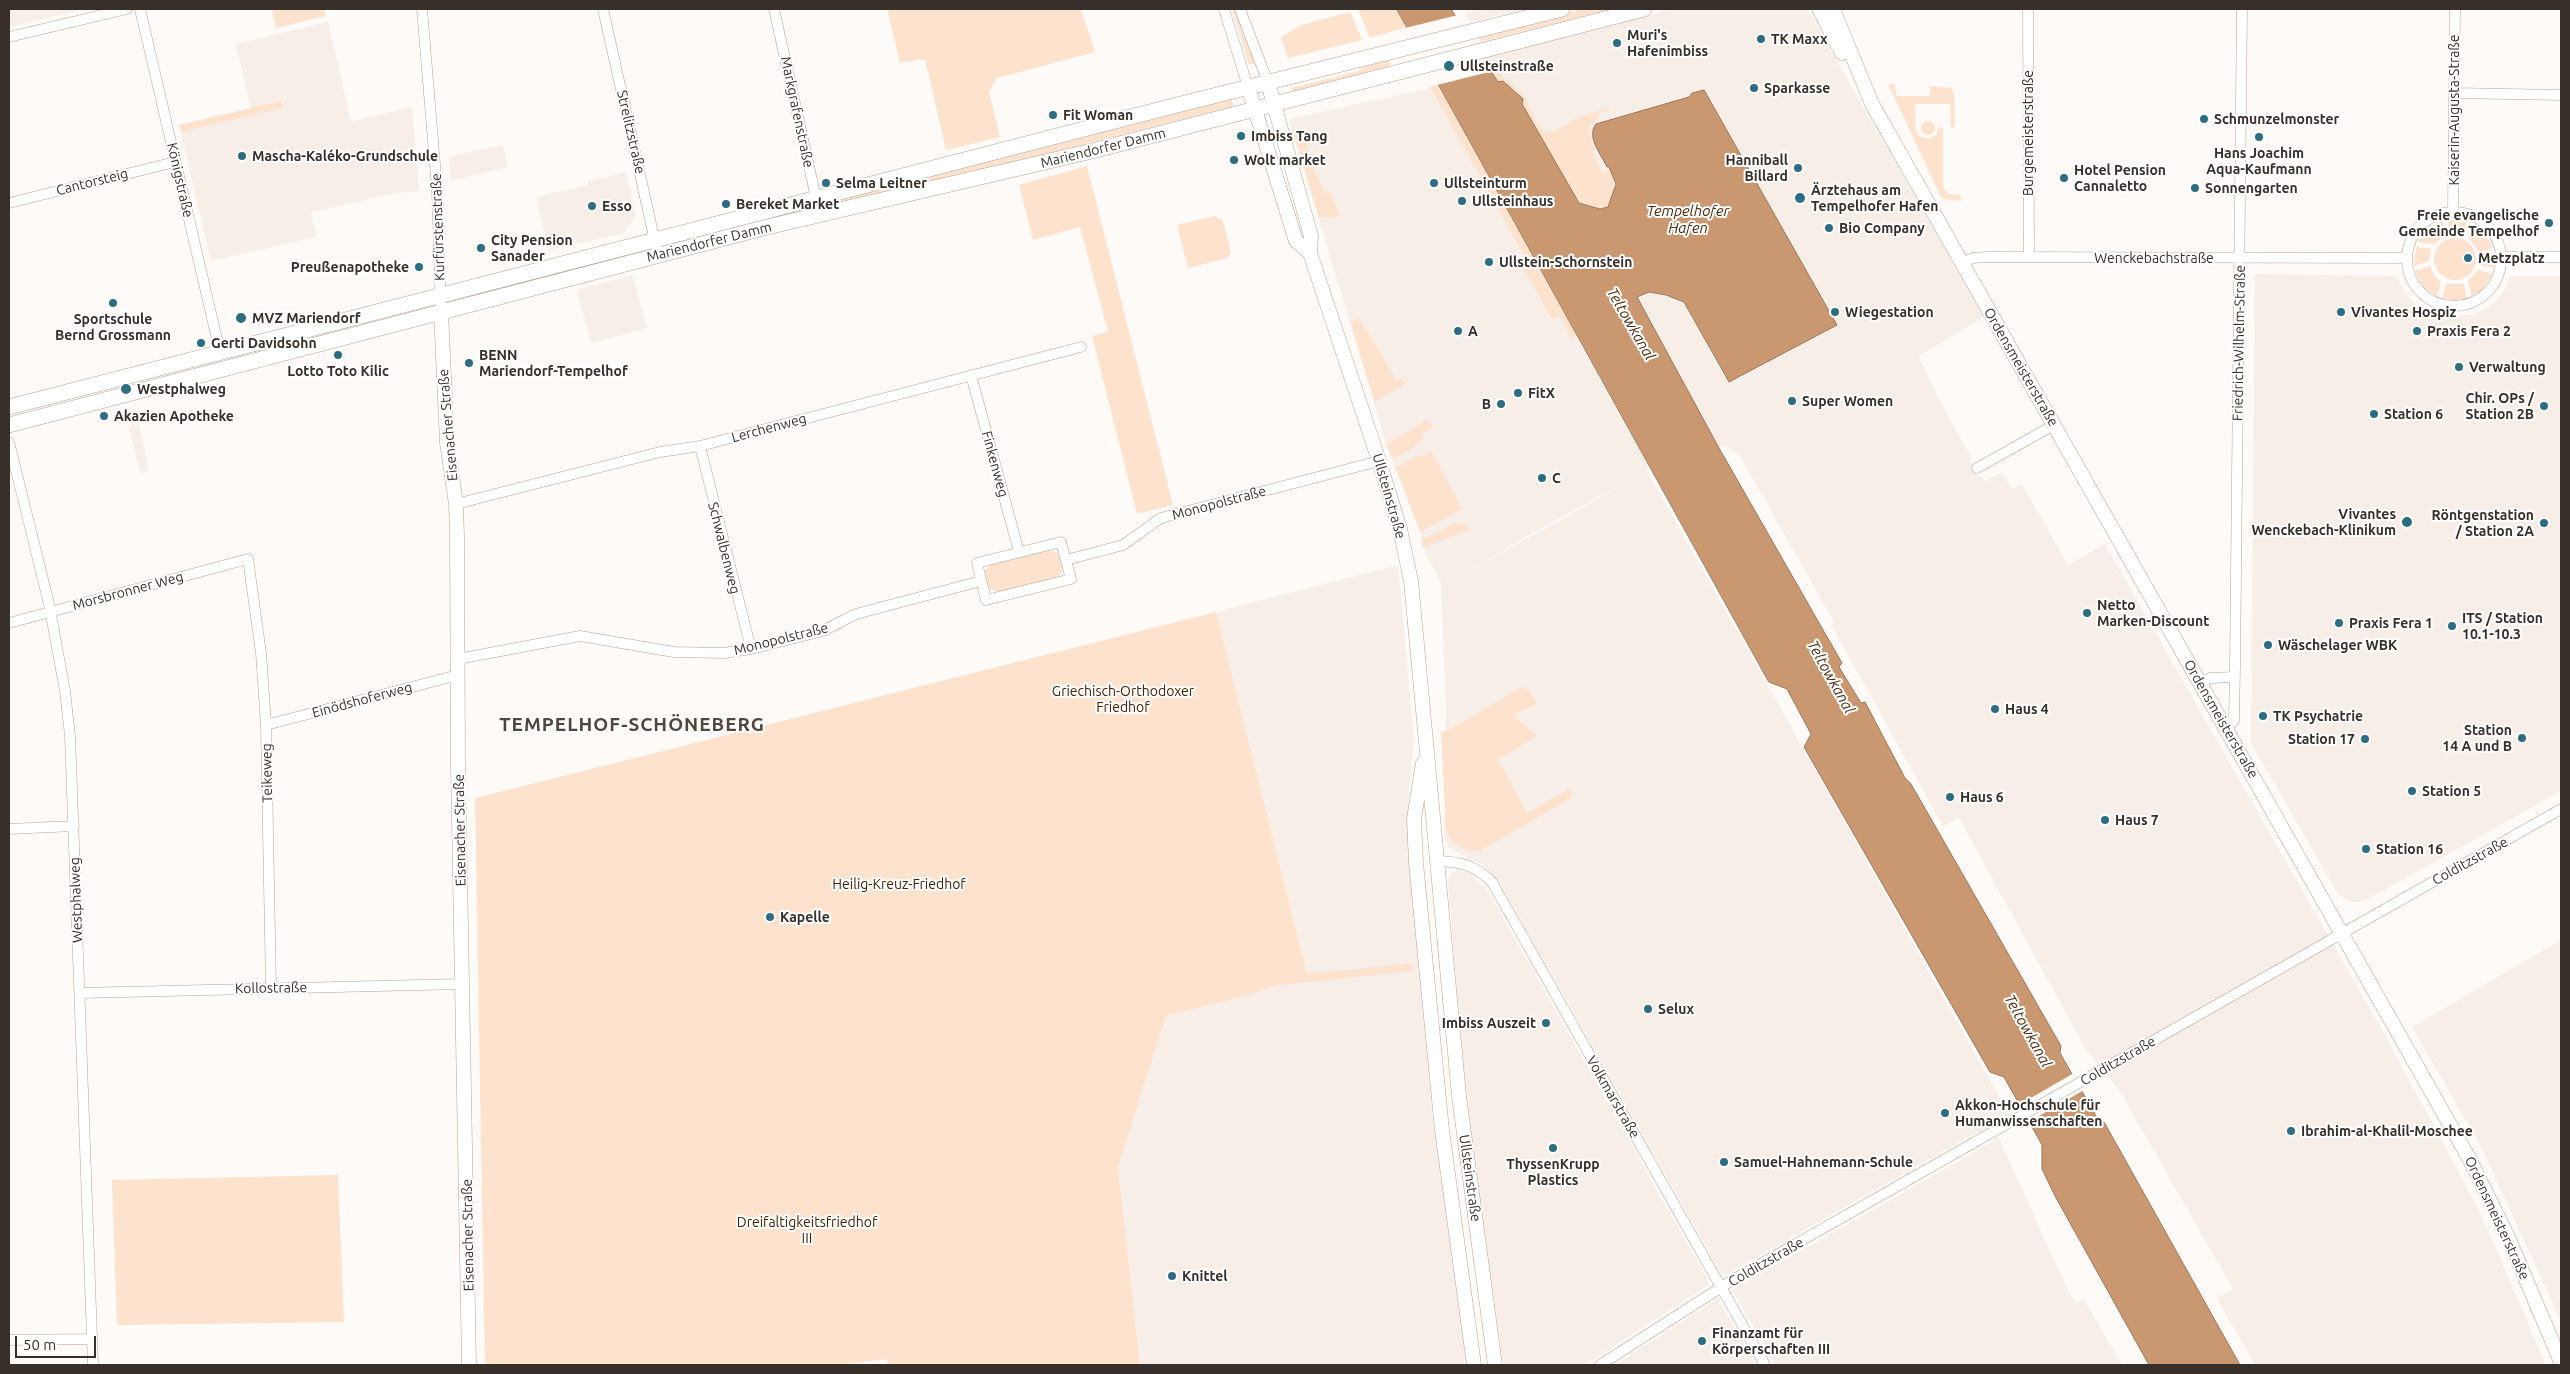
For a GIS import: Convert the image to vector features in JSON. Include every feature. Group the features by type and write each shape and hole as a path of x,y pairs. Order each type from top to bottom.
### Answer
{"main road":[{"name":"Mariendorfer Damm","path":"9,425 441,311 657,248 816,198 1562,9"},
{"name":"Mariendorfer Damm","path":"9,407 440,295 657,248 820,216 1092,151 1644,9"}],"street":[{"path":"9,37 128,9"},
{"name":"Königstraße","path":"140,9 220,352"},
{"name":"Kurfürstenstraße","path":"422,9 432,103 440,295"},
{"name":"Strelitzstraße","path":"604,9 657,248"},
{"name":"Markgrafenstraße","path":"774,9 820,216"},
{"name":"Ullsteinstraße","path":"1224,9 1296,241 1310,254"},
{"name":"Ullsteinstraße","path":"1240,9 1268,83 1311,236 1310,254 1379,461 1400,529 1411,581 1459,1096 1496,1365"},
{"name":"Ordensmeisterstraße","path":"1819,9 2470,1160 2508,1238 2561,1362"},
{"name":"Ordensmeisterstraße","path":"1833,9 1863,85"},
{"name":"Burgemeisterstraße","path":"2028,9 2029,257"},
{"name":"Friedrich-Wilhelm-Straße","path":"2226,727 2234,721 2235,677 2242,9"},
{"name":"Kaiserin-Augusta-Straße","path":"2453,211 2455,9"},
{"path":"2454,93 2561,96"},
{"name":"Cantorsteig","path":"9,203 175,162"},
{"path":"2453,211 2472,215 2487,224 2497,238 2502,257 2500,272 2491,288 2476,301 2454,306 2438,303 2419,290 2411,277 2406,258 2409,244 2418,228 2433,216 2453,211"},
{"name":"Wenckebachstraße","path":"1962,264 1973,258 2029,257 2406,258"},
{"path":"2502,257 2561,257"},
{"name":"Eisenacher Straße","path":"440,295 447,443 456,504 469,1365"},
{"name":"Lerchenweg","path":"456,504 660,452 700,446 1081,347"},
{"name":"Finkenweg","path":"971,376 1019,552"},
{"path":"1978,468 2054,425"},
{"name":"Westphalweg","path":"9,442 51,612 68,719 74,826 93,1365"},
{"name":"Schwalbenweg","path":"700,446 751,649"},
{"name":"Monopolstraße","path":"1066,560 1123,545 1162,518 1379,461"},
{"path":"1061,542 1066,560 1071,579 986,600 977,563 1061,542"},
{"name":"Morsbronner Weg","path":"9,623 248,559"},
{"name":"Teikeweg","path":"248,559 261,653 266,724 271,988"},
{"name":"Monopolstraße","path":"458,659 580,636 696,654 751,649 823,631 856,614 981,581"},
{"name":"Einödshoferweg","path":"266,724 458,675"},
{"path":"2200,683 2210,678 2235,677"},
{"name":"Ullsteinstraße","path":"1426,748 1414,819 1416,863 1447,1170 1474,1365"},
{"name":"Colditzstraße","path":"1600,1365 1721,1287 2561,809"},
{"path":"9,829 74,826"},
{"path":"1416,863 1438,861"},
{"name":"Volkmarstraße","path":"1438,861 1463,862 1472,866 1492,882 1765,1365"},
{"name":"Kollostraße","path":"80,993 463,984"},
{"path":"1428,992 1449,990"},
{"path":"9,1340 92,1339"}],"shaded area":[{"path":"9,9 84,9 9,27"},
{"path":"1481,9 1523,9 1470,22 1465,13"},
{"path":"1674,9 1807,9 1984,317 1919,356 1935,392 1972,459 1970,462 1978,477 1981,476 1985,481 2002,472 2012,489 2022,484 2068,565 2105,544 2387,1039 2480,1212 2546,1365 2255,1365 2217,1298 2233,1289 2118,1088 2087,1051 1959,818 1943,826 1831,624 1834,622 1740,456 1727,446 1719,448 1636,297 1649,291 1684,302 1725,378 1732,382 1837,325 1704,90 1692,93 1689,97 1596,124 1615,179 1579,203 1482,58"},
{"name":"Mascha-Kaléko-Grundschule","path":"328,22 351,122 412,107 419,191 397,193 311,212 316,237 211,261 179,125 251,108 236,44"},
{"path":"1436,87 1649,467 1647,471 2010,1116 1972,1135 1725,1275 1719,1269 1499,881 1483,865 1449,848 1444,837 1446,710 1441,582 1423,548 1420,532 1386,444 1289,119","holes":["1616,489 1467,572 1546,525"]},
{"path":"503,145 508,167 450,181 449,157"},
{"path":"626,172 636,215 624,233 549,250 536,197 588,185 588,181"},
{"name":"Vivantes Wenckebach-Klinikum","path":"2255,274 2397,276 2405,293 2416,305 2435,315 2472,315 2491,306 2504,291 2511,276 2561,276 2561,791 2363,902 2351,902 2338,894 2251,743"},
{"path":"632,275 647,328 591,343 577,290"},
{"path":"139,423 149,470 141,473 128,426"},
{"path":"1398,565 1414,737 1407,818 1422,1002 1433,1120 1467,1365 1140,1365 1118,1167 1166,1016 1245,996 1274,986 1309,982 1216,612"},
{"path":"1458,870 1471,874 1488,891 1710,1284 1585,1365 1503,1365 1475,1168 1461,1040 1448,881 1450,874"},
{"path":"2561,940 2561,1321 2480,1145 2412,1027"},
{"path":"1998,1136 2068,1291 2076,1304 2084,1299 2122,1365 1776,1365 1732,1290 1987,1145"},
{"path":"1717,1299 1757,1365 1615,1365"}],"green space":[{"path":"272,9 324,9 326,16 276,28"},
{"path":"887,9 1081,9 1095,52 997,78 989,92 1000,137 946,150 925,59 900,63"},
{"path":"1232,9 1235,9 1255,63 1249,65"},
{"path":"1358,9 1397,9 1407,27 1370,38"},
{"path":"1582,9 1612,9 1481,42 1478,36"},
{"path":"1350,12 1362,40 1288,58 1281,37 1301,25"},
{"path":"1390,59 1390,66 1292,92 1291,88 1359,71 1371,63"},
{"path":"1490,71 1497,71 1524,96 1538,125 1546,132 1557,130 1579,117 1608,108 1609,111 1598,113 1599,118 1592,122 1588,132 1595,150 1592,152 1602,173 1611,170 1613,175 1614,189 1608,207 1600,209 1577,202 1522,104 1523,99 1504,81 1498,82"},
{"path":"1440,84 1577,336 1572,339 1560,317 1553,320 1519,261 1525,257 1430,87"},
{"path":"1888,84 1895,84 1896,96 1928,96 1930,94 1930,86 1951,88 1954,94 1955,127 1951,127 1950,104 1915,104 1915,128 1919,136 1928,139 1936,135 1939,127 1943,128 1943,188 1949,194 1961,195 1961,201 1944,199 1940,195"},
{"path":"1231,99 1234,106 1059,151 837,204 836,201"},
{"path":"281,101 283,108 181,132 179,125"},
{"path":"1925,121 1931,121 1935,128 1931,135 1925,135 1921,131 1921,125"},
{"path":"1301,128 1318,179 1326,193 1331,192 1339,215 1334,218 1319,217 1292,130"},
{"path":"1087,166 1173,505 1137,514 1092,336 1108,332 1080,227 1033,240 1019,185"},
{"path":"1215,216 1223,221 1231,252 1228,258 1188,268 1177,225"},
{"path":"2447,220 2468,221 2464,235 2451,234"},
{"path":"2442,221 2446,235 2434,244 2418,242 2425,231"},
{"path":"2472,223 2483,230 2493,247 2480,253 2468,237"},
{"path":"2451,238 2459,238 2470,244 2476,259 2470,274 2459,280 2451,280 2440,274 2434,263 2434,255 2440,244"},
{"path":"2416,247 2431,249 2429,261 2414,266"},
{"path":"2494,252 2494,268 2480,265 2480,258"},
{"path":"2430,266 2434,275 2441,282 2437,297 2423,286 2415,271"},
{"path":"2478,270 2493,274 2482,290 2471,297 2468,281"},
{"path":"2446,284 2464,284 2467,299 2457,301 2442,298"},
{"path":"1359,318 1397,381 1402,378 1406,383 1375,402 1351,323"},
{"path":"1427,420 1434,427 1422,434 1424,439 1415,444 1416,446 1393,459 1386,444"},
{"path":"1431,451 1462,509 1420,532 1396,468 1420,454 1422,457"},
{"path":"1453,523 1466,525 1470,529 1423,548 1421,539 1440,532"},
{"path":"1048,550 1057,552 1061,558 1063,567 1059,577 999,593 989,589 984,572 991,564"},
{"path":"1216,612 1307,974 1412,963 1413,971 1274,986 1245,996 1166,1016 1118,1167 1140,1365 888,1365 887,1359 839,1365 485,1365 475,798"},
{"path":"1522,687 1529,690 1537,704 1513,715 1537,736 1498,760 1527,813 1569,789 1573,797 1481,850 1469,851 1451,841 1446,829 1441,732 1451,729"},
{"path":"338,1175 344,1322 117,1325 112,1180"}],"water":[{"path":"1397,9 1451,9 1498,82 1503,81 1523,99 1522,104 1579,203 1600,209 1608,207 1616,184 1594,140 1593,129 1596,124 1689,97 1692,93 1704,90 1837,325 1729,382 1684,302 1666,295 1649,292 1637,297 1719,448 1842,663 1839,667 1861,703 1865,702 1905,778 1911,784 2061,1046 2060,1053 2099,1121 2104,1122 2240,1365 2149,1365 2055,1196 2042,1169 2042,1145 2004,1077 1990,1072 1804,747 1811,734 1787,689 1769,682"}],"pier":[{"path":"1458,15 1493,71 1437,85 1405,28"},
{"path":"2074,1073 2084,1090 2027,1123 2017,1106"}],"place":[{"name":"TK Maxx","path":"1761,39"},
{"name":"Muri's Hafenimbiss","path":"1617,43"},
{"name":"Ullsteinstraße","path":"1449,66"},
{"name":"Sparkasse","path":"1754,88"},
{"name":"Fit Woman","path":"1053,115"},
{"name":"Schmunzelmonster","path":"2204,119"},
{"name":"Imbiss Tang","path":"1241,136"},
{"name":"Hans Joachim Aqua-Kaufmann","path":"2259,137"},
{"name":"Mascha-Kaléko-Grundschule","path":"242,156"},
{"name":"Wolt market","path":"1234,160"},
{"name":"Hanniball Billard","path":"1798,168"},
{"name":"Hotel Pension Cannaletto","path":"2064,178"},
{"name":"Selma Leitner","path":"826,183"},
{"name":"Ullsteinturm","path":"1434,183"},
{"name":"Sonnengarten","path":"2195,188"},
{"name":"Ärztehaus am Tempelhofer Hafen","path":"1800,198"},
{"name":"Ullsteinhaus","path":"1462,201"},
{"name":"Bereket Market","path":"726,204"},
{"name":"Esso","path":"592,206"},
{"name":"Freie evangelische Gemeinde Tempelhof","path":"2549,223"},
{"name":"Bio Company","path":"1829,228"},
{"name":"City Pension Sanader","path":"481,248"},
{"name":"Metzplatz","path":"2468,258"},
{"name":"Ullstein-Schornstein","path":"1489,262"},
{"name":"Preußenapotheke","path":"419,267"},
{"name":"Sportschule Bernd Grossmann","path":"113,303"},
{"name":"Wiegestation","path":"1835,312"},
{"name":"Vivantes Hospiz","path":"2341,312"},
{"name":"MVZ Mariendorf","path":"241,318"},
{"name":"A","path":"1458,331"},
{"name":"Praxis Fera 2","path":"2417,331"},
{"name":"Gerti Davidsohn","path":"201,343"},
{"name":"Lotto Toto Kilic","path":"338,355"},
{"name":"BENN Mariendorf-Tempelhof","path":"469,363"},
{"name":"Verwaltung","path":"2459,367"},
{"name":"Westphalweg","path":"126,389"},
{"name":"FitX","path":"1518,393"},
{"name":"Super Women","path":"1792,401"},
{"name":"B","path":"1501,404"},
{"name":"Chir. OPs / Station 2B","path":"2544,406"},
{"name":"Station 6","path":"2374,414"},
{"name":"Akazien Apotheke","path":"104,416"},
{"name":"C","path":"1542,478"},
{"name":"Vivantes Wenckebach-Klinikum","path":"2407,522"},
{"name":"Röntgenstation / Station 2A","path":"2544,523"},
{"name":"Netto Marken-Discount","path":"2087,613"},
{"name":"Praxis Fera 1","path":"2339,623"},
{"name":"ITS / Station 10.1-10.3","path":"2452,626"},
{"name":"Wäschelager WBK","path":"2268,645"},
{"name":"Haus 4","path":"1995,709"},
{"name":"TK Psychatrie","path":"2263,716"},
{"name":"Station 14 A und B","path":"2522,738"},
{"name":"Station 17","path":"2365,739"},
{"name":"Station 5","path":"2412,791"},
{"name":"Haus 6","path":"1950,797"},
{"name":"Haus 7","path":"2105,820"},
{"name":"Station 16","path":"2366,849"},
{"name":"Kapelle","path":"770,917"},
{"name":"Selux","path":"1648,1009"},
{"name":"Imbiss Auszeit","path":"1546,1023"},
{"name":"Akkon-Hochschule für Humanwissenschaften","path":"1945,1113"},
{"name":"Ibrahim-al-Khalil-Moschee","path":"2291,1131"},
{"name":"ThyssenKrupp Plastics","path":"1553,1148"},
{"name":"Samuel-Hahnemann-Schule","path":"1724,1162"},
{"name":"Knittel","path":"1172,1276"},
{"name":"Finanzamt für Körperschaften III","path":"1702,1341"}],"district":[{"name":"TEMPELHOF-SCHÖNEBERG","path":"632,725"}],"water label":[{"name":"Tempelhofer Hafen","path":"1688,220"},
{"name":"Teltowkanal","path":"1631,324"},
{"name":"Teltowkanal","path":"1831,677"},
{"name":"Teltowkanal","path":"2028,1031"}],"park label":[{"name":"Griechisch-Orthodoxer Friedhof","path":"1123,700"},
{"name":"Heilig-Kreuz-Friedhof","path":"899,884"},
{"name":"Dreifaltigkeitsfriedhof III","path":"807,1230"}]}
